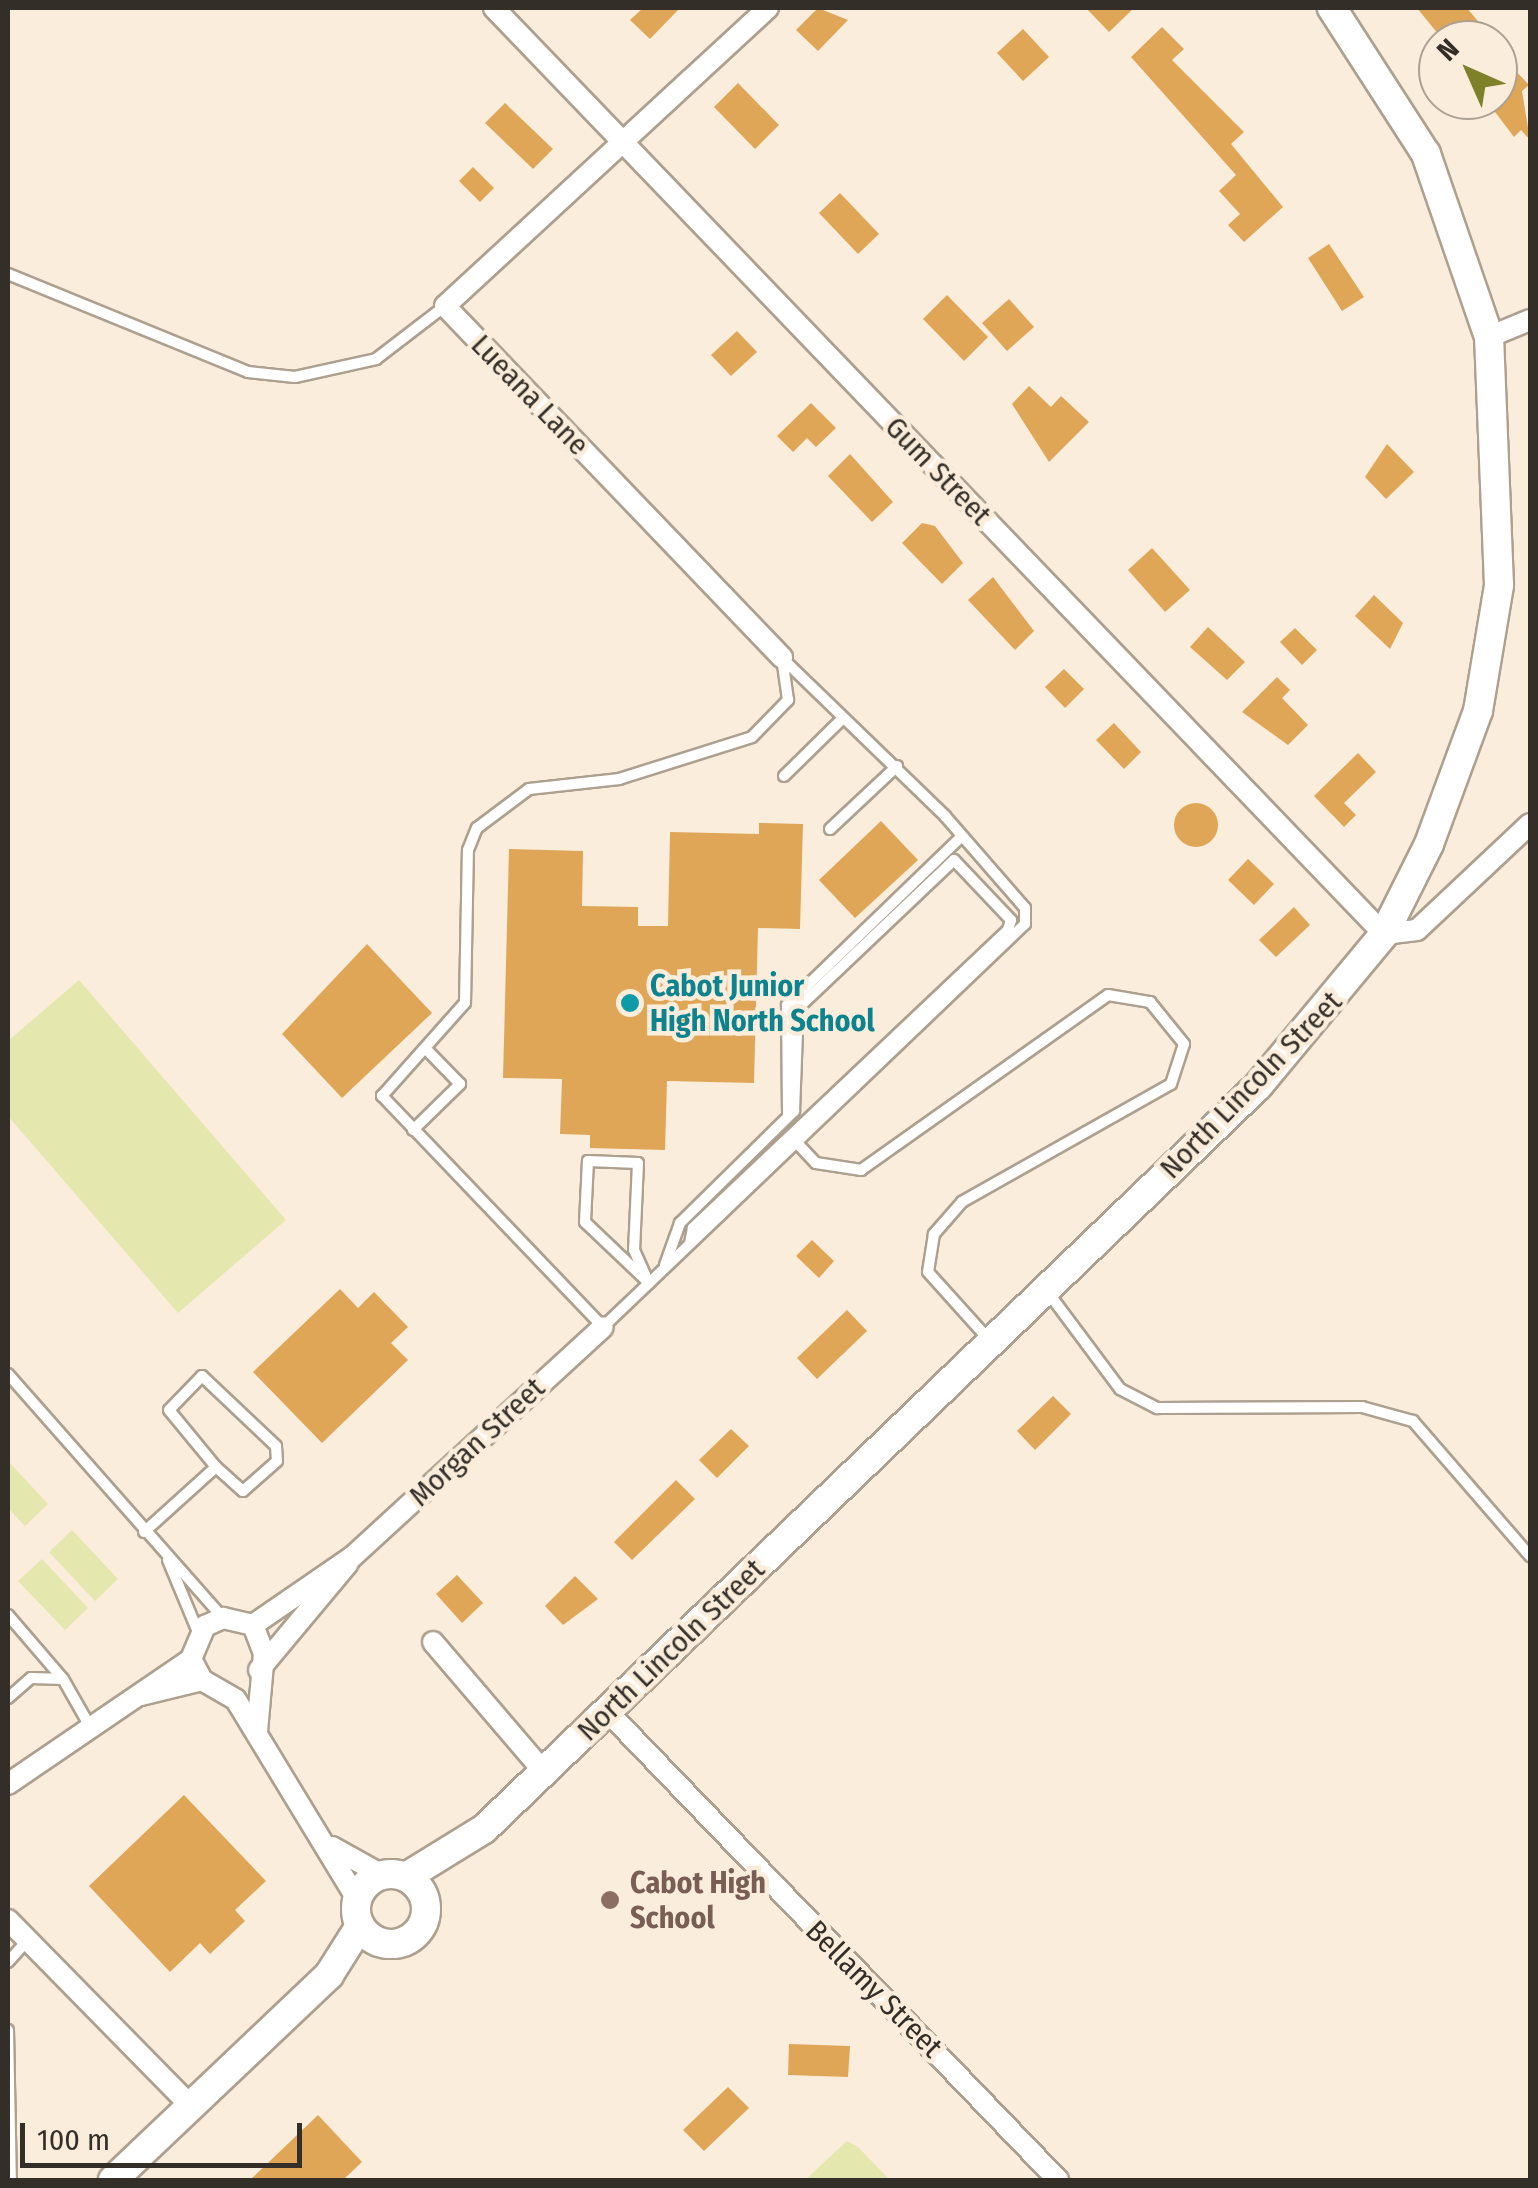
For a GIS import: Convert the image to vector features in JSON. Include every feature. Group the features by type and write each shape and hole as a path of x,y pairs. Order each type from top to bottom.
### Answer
{"street":[{"name":"Gum Street","path":"494,8 1384,934"},
{"path":"445,306 768,8"},
{"name":"North Lincoln Street","path":"363,1921 403,1882 484,1828 1258,1086 1384,934 1461,768 1490,656 1504,516 1490,337 1426,154 1332,8"},
{"name":"Lueana Lane","path":"445,306 782,658"},
{"path":"1490,337 1530,320"},
{"path":"1384,934 1417,930 1530,824"},
{"name":"Morgan Street","path":"228,1692 258,1672 352,1557 602,1327"},
{"name":"Morgan Street","path":"252,1625 352,1557"},
{"path":"8,1784 88,1723 191,1660 198,1633 223,1618 252,1625 264,1652 258,1672 257,1732"},
{"path":"433,1642 543,1771"},
{"path":"191,1660 202,1680 228,1692 257,1732 286,1793 332,1847 363,1921 395,1943 414,1934 425,1916 403,1882 332,1847"},
{"path":"139,1695 202,1680"},
{"name":"Bellamy Street","path":"607,1711 1058,2180"},
{"path":"8,1920 192,2107"},
{"path":"114,2180 330,1975 363,1921"}],"lane":[{"path":"8,274 248,372 295,377 376,359 445,306"},
{"path":"782,658 897,766 958,839 1025,908 1025,924 602,1327 382,1096 428,1052 465,1004 468,850 477,828 529,789 619,778 752,737 788,700 782,658"},
{"path":"784,776 844,718"},
{"path":"830,829 897,766"},
{"path":"787,1121 787,1005 958,839"},
{"path":"663,1270 680,1223 787,1121 801,1090 798,1008 954,860 1011,920 1008,930 692,1228 690,1244"},
{"path":"798,1144 816,1163 861,1170 1108,995 1129,993 1164,1016 1184,1044 1170,1084 962,1202 934,1234 928,1272 992,1342"},
{"path":"413,1130 460,1084 428,1052"},
{"path":"588,1161 638,1163 634,1250 649,1283 585,1222 588,1161"},
{"path":"1046,1290 1120,1389 1157,1408 1362,1407 1413,1421 1530,1556"},
{"path":"8,1374 223,1618"},
{"path":"202,1376 278,1453 243,1491 216,1467 169,1410 202,1376"},
{"path":"144,1532 216,1467"},
{"path":"168,1560 198,1633"},
{"path":"8,1616 64,1679 88,1723"},
{"path":"8,1698 31,1678 64,1679"},
{"path":"8,1962 28,1940"},
{"path":"8,2030 11,2180"}],"green space":[{"path":"79,980 286,1220 178,1313 8,1116 8,1041"},
{"path":"8,1461 48,1504 25,1526 8,1508"},
{"path":"72,1530 118,1579 95,1601 49,1552"},
{"path":"42,1559 88,1608 65,1630 18,1581"},
{"path":"847,2141 858,2147 890,2180 805,2180"}],"building":[{"path":"643,8 680,8 650,39 630,20"},
{"path":"818,8 848,20 818,51 796,30"},
{"path":"1086,8 1134,8 1109,32"},
{"path":"1417,8 1467,8 1477,20 1427,20"},
{"path":"1162,27 1184,49 1172,60 1244,132 1231,144 1283,207 1244,242 1228,225 1240,214 1219,191 1236,175 1131,57"},
{"path":"1023,29 1049,57 1023,81 997,53"},
{"path":"1518,73 1529,85 1522,91 1530,140 1521,130 1514,137 1501,120 1518,120"},
{"path":"738,83 779,125 755,149 714,107"},
{"path":"505,103 553,149 533,169 485,123"},
{"path":"473,167 494,188 480,202 459,181"},
{"path":"840,193 879,234 858,254 819,213"},
{"path":"1329,244 1364,297 1342,311 1308,258"},
{"path":"947,295 988,337 964,361 923,319"},
{"path":"1009,299 1034,327 1007,351 982,323"},
{"path":"737,331 757,352 731,376 711,355"},
{"path":"1029,386 1051,407 1061,396 1089,422 1049,462 1012,404"},
{"path":"811,403 836,428 816,447 807,438 793,452 777,436"},
{"path":"1387,444 1414,472 1386,499 1365,477"},
{"path":"850,454 893,502 872,522 828,476"},
{"path":"922,523 935,526 963,563 942,584 902,543"},
{"path":"1152,548 1190,590 1165,612 1128,570"},
{"path":"993,577 1034,631 1015,650 968,600"},
{"path":"1374,595 1403,623 1390,649 1355,616"},
{"path":"1208,627 1245,662 1227,680 1190,647"},
{"path":"1295,628 1317,650 1302,665 1280,642"},
{"path":"1064,669 1084,689 1065,708 1045,687"},
{"path":"1277,677 1290,690 1282,698 1308,725 1288,745 1242,712"},
{"path":"1114,723 1141,752 1124,769 1096,740"},
{"path":"1358,753 1376,772 1344,803 1356,815 1344,827 1314,796"},
{"path":"1196,803 1212,809 1218,825 1212,841 1196,847 1180,841 1174,825 1180,809"},
{"path":"881,821 918,860 855,918 819,880"},
{"name":"Cabot Junior High North School","path":"759,823 803,824 800,929 758,928 754,1083 667,1081 665,1150 590,1148 590,1135 560,1134 562,1079 503,1078 509,849 583,851 582,906 638,907 638,926 668,926 670,832 759,834"},
{"path":"1248,859 1274,884 1254,905 1228,880"},
{"path":"1294,907 1310,925 1276,957 1259,940"},
{"path":"367,944 432,1013 342,1098 282,1034"},
{"path":"812,1240 834,1261 819,1278 796,1256"},
{"path":"340,1289 358,1308 374,1292 408,1327 391,1343 408,1360 322,1443 253,1372"},
{"path":"847,1310 867,1331 817,1379 797,1358"},
{"path":"1053,1396 1071,1414 1035,1450 1017,1431"},
{"path":"731,1429 749,1446 717,1478 699,1460"},
{"path":"676,1480 695,1499 632,1560 614,1542"},
{"path":"457,1575 483,1603 462,1623 436,1594"},
{"path":"575,1576 598,1599 563,1625 545,1606"},
{"path":"184,1795 266,1881 235,1910 245,1921 210,1954 200,1943 170,1972 89,1886"},
{"path":"789,2044 850,2046 848,2077 788,2075"},
{"path":"728,2087 749,2108 704,2151 683,2130"},
{"path":"318,2115 362,2162 343,2180 250,2180"}],"place":[{"name":"Cabot Junior High North School","path":"630,1003"},
{"name":"Cabot High School","path":"610,1900"}]}
